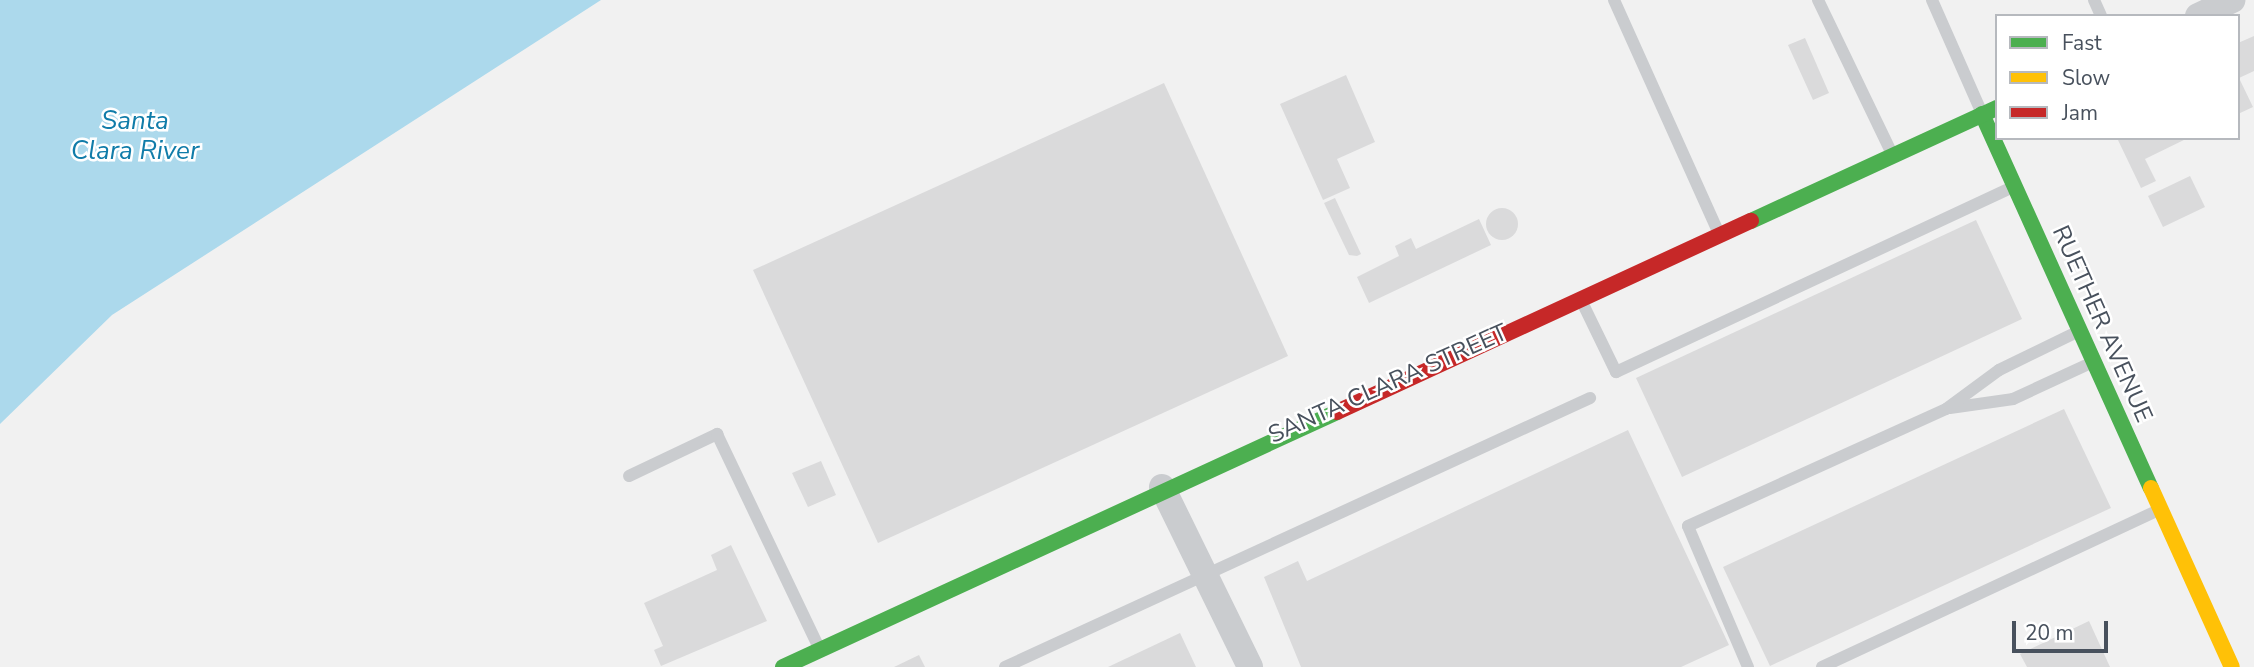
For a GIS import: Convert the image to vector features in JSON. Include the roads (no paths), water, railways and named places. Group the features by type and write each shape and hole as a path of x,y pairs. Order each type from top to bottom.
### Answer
{"street":[{"path":"2202,14 2232,0"},
{"name":"SANTA CLARA STREET","path":"783,667 1162,488 1990,111"},
{"name":"RUETHER AVENUE","path":"2000,140 2015,186 2232,667"},
{"path":"1162,488 1250,667"}],"lane":[{"path":"1614,0 1719,234"},
{"path":"1818,0 1892,155"},
{"name":"RUETHER AVENUE","path":"1932,0 1990,111"},
{"path":"1580,297 1616,372 2015,186"},
{"path":"1748,667 1688,526 1946,409 1998,370 2080,331"},
{"path":"1946,409 2013,399 2094,362"},
{"path":"1005,667 1204,573 1590,398"},
{"path":"629,477 717,434 820,649"},
{"path":"1822,667 2161,509"}],"water":[{"name":"Santa Clara River","path":"0,0 601,0 112,315 0,424"}]}
